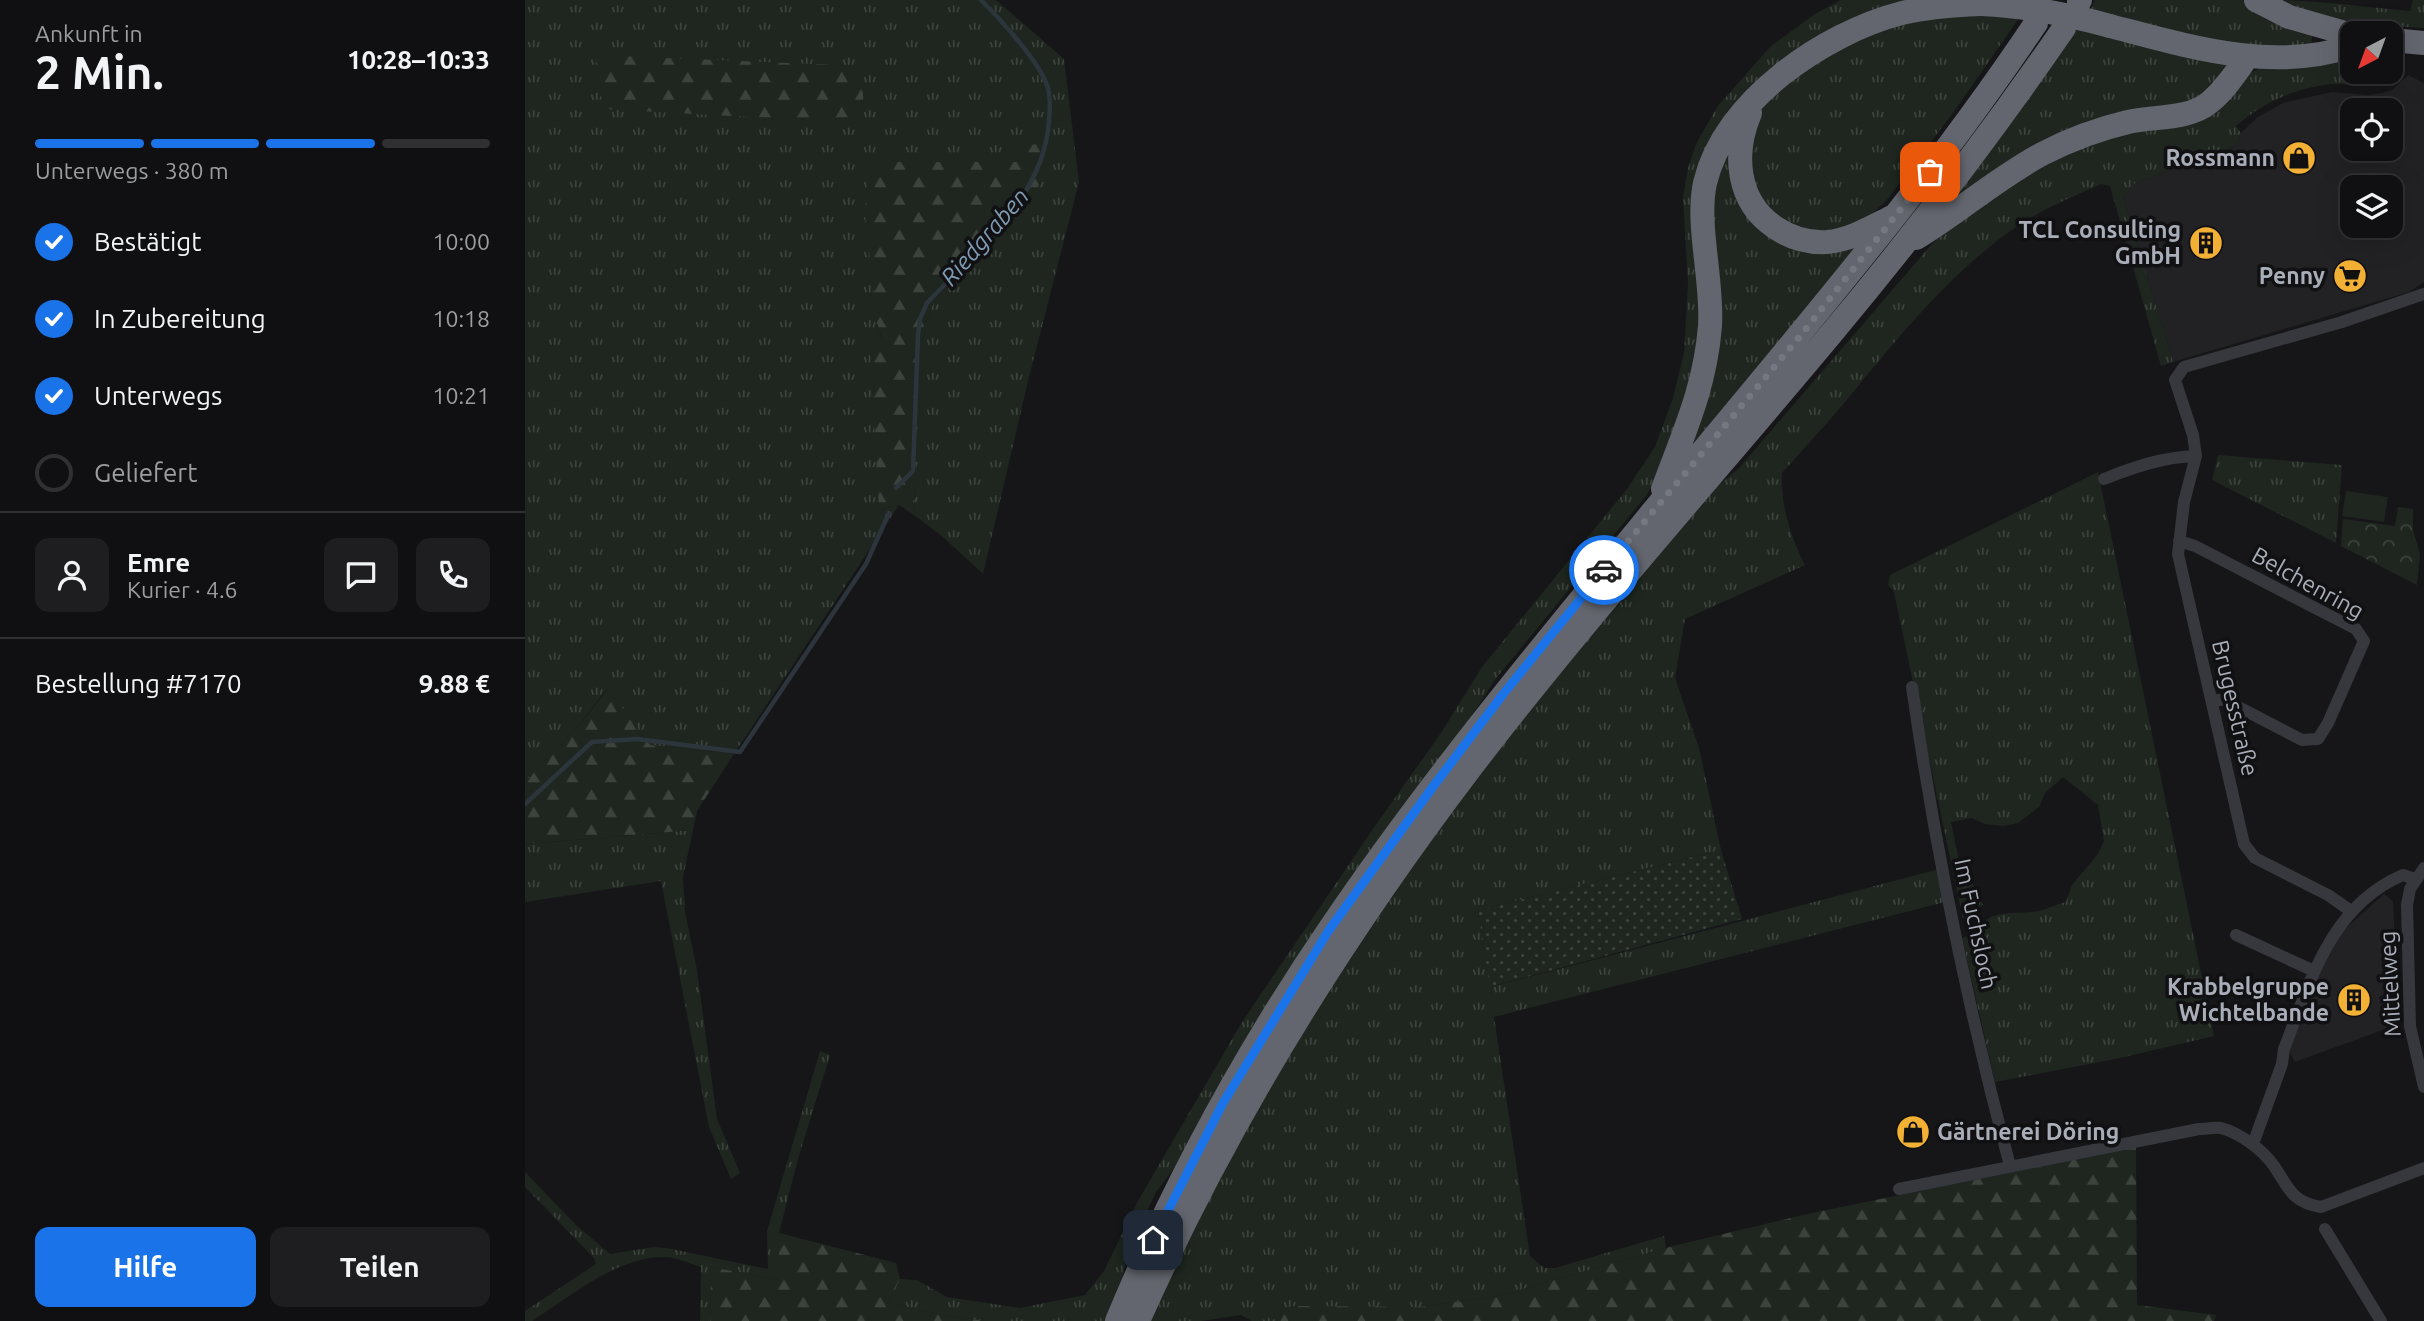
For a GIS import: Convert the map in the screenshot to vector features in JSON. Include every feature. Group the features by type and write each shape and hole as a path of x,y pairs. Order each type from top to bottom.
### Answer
{"highway":[{"path":"2256,0 2289,17 2340,32"},
{"path":"1657,506 1702,386 1710,326 1703,210 1705,186 1715,153 1738,116 1805,58 1836,39 1901,13 1935,7 1981,4 2019,6 2064,13 2186,46 2248,57 2308,54 2340,48"},
{"path":"1117,1321 1142,1260 1223,1103 1329,930 1496,704 1899,213 1954,141 2036,23"},
{"path":"1138,1321 1169,1251 1219,1154 1272,1061 1371,905 1481,754 1904,245 2064,28"},
{"path":"2403,41 2424,43"},
{"path":"1904,245 1940,223 2003,177 2062,145 2127,122 2196,111 2211,102 2248,57"},
{"path":"1755,101 1740,142 1739,162 1749,201 1766,221 1787,235 1812,242 1825,242 1853,235 1899,213"}],"street":[{"name":"Brugesstraße","path":"2351,911 2328,895 2255,858 2244,844 2178,554 2184,502 2196,456 2193,435 2175,380 2184,367 2342,322 2424,294"},
{"path":"2104,479 2141,464 2196,456"},
{"name":"Belchenring","path":"2179,541 2195,546 2356,629 2364,641 2328,723 2318,739 2302,740 2225,700 2213,700"},
{"name":"Im Fuchsloch","path":"1912,687 1951,907 1991,1093 2010,1166"},
{"path":"2253,1144 2282,1063 2284,1049 2328,942 2351,911 2386,882 2403,875 2415,879 2424,868"},
{"name":"Mittelweg","path":"2415,879 2407,905 2409,1005 2410,1026 2424,1087"},
{"path":"2236,935 2314,971"},
{"path":"1899,1189 2199,1129 2220,1128 2253,1144 2273,1164 2293,1196 2308,1205 2321,1207 2424,1168"},
{"path":"2325,1229 2381,1321"}],"shaded area":[{"path":"2408,75 2424,83 2424,282 2409,292 2173,362 2123,197 2133,184 2236,145 2241,133 2258,117 2283,103 2332,92 2368,95 2382,93 2403,84"},
{"path":"2384,894 2393,901 2399,1024 2295,1062 2289,1051 2321,970 2343,931"}],"green space":[{"path":"525,0 996,0 1064,59 1079,182 1028,381 983,574 942,536 914,515 919,338 934,302 959,273 1006,228 1039,185 1052,144 1021,162 874,280 877,323 882,339 880,510 899,505 734,754 650,745 607,689 575,730 525,782"},
{"path":"1841,0 1934,0 1871,15 1717,138 1703,351 1662,468 1646,496 1497,677 1182,1158 1156,1192 1127,1254 1122,1285 1106,1321 986,1321 888,1303 900,1279 917,1280 947,1297 1020,1308 1085,1295 1104,1271 1138,1201 1242,1022 1441,733 1482,667 1627,489 1655,447 1673,398 1684,353 1688,284 1683,197 1696,144 1717,107 1771,46 1815,14"},
{"path":"2095,0 2245,0 2313,29 2311,45 2221,45 2090,10"},
{"path":"2267,0 2321,2 2410,11 2413,0 2424,0 2424,28 2403,27 2403,21 2337,22"},
{"path":"1969,14 2019,18 1955,110 1886,201 1863,222 1832,231 1805,232 1774,215 1751,183 1751,125 1766,101 1830,52 1917,18"},
{"path":"2077,28 2233,61 2204,99 2159,110 1946,211"},
{"path":"595,55 862,66 864,123 603,109"},
{"path":"2340,59 2340,84 2380,84 2372,85 2334,84 2307,88 2281,97 2246,117 2236,126 2241,133 2236,145 2133,184 2123,197 2173,362 2161,366 2110,186 2101,184 2016,227 1968,265 1904,331 1782,473 1787,520 1805,565 1685,619 1675,678 1699,748 1721,850 1478,910 1491,987 1939,869 1945,902 1494,1017 1530,1256 1544,1268 1555,1268 1664,1236 1666,1248 1499,1296 1420,1307 1283,1311 1277,1321 1252,1321 1241,1315 1201,1321 1147,1321 1247,1120 1346,961 1468,788 1562,668 1710,492 1739,468 1932,244 1978,202 2027,169 2142,126 2258,69"},
{"path":"1053,143 1039,185 1006,228 959,273 934,302 919,338 914,515 899,505 879,510 870,352 882,338 877,323 865,215 868,162 1021,162 1025,145"},
{"path":"1722,151 1732,156 1781,236 1874,230 1681,460 1696,422 1710,220"},
{"path":"2218,455 2342,465 2336,543 2212,480"},
{"path":"2098,472 2214,1036 2120,1058 1995,1082 1962,938 1994,916 2039,911 2066,902 2072,885 2098,854 2104,841 2098,805 2063,777 2045,793 2039,807 2018,823 2003,826 1985,824 1972,818 1951,822 1962,877 1970,878 1983,905 1963,919 1894,592 1888,585 1890,575"},
{"path":"2346,491 2388,497 2384,522 2342,516"},
{"path":"2398,507 2413,509 2413,530 2420,554 2417,585 2341,546 2343,519 2395,526"},
{"path":"608,689 650,745 734,754 697,811 693,830 525,844 525,782 575,730"},
{"path":"693,830 683,877 685,912 697,970 717,1119 740,1173 731,1179 709,1127 661,881 525,902 525,844"},
{"path":"1721,850 1742,919 1490,987 1478,910"},
{"path":"820,1051 830,1055 798,1159 779,1233 779,1280 711,1267 710,1321 700,1321 701,1267 668,1257 646,1259 611,1271 532,1321 525,1321 525,1311 596,1264 594,1258 525,1187 525,1172 575,1224 610,1254 654,1247 667,1248 768,1269 767,1231"},
{"path":"2136,1147 2137,1305 2216,1315 2214,1321 1277,1321 1283,1311 1291,1306 1420,1307 1499,1296 1673,1246 1807,1214"},
{"path":"779,1233 896,1263 900,1279 888,1303 986,1321 710,1321 711,1267 779,1280"}],"waterway":[{"name":"Riedgraben","path":"896,488 913,471 920,319 927,303 1005,221 1021,198 1035,174 1044,149 1049,121 1049,93 1038,68 1019,42 981,0"},
{"name":"Riedgraben","path":"525,804 592,742 637,739 740,752 866,564 889,513"}],"way so far":[{"path":"1604,570 1770,373 1930,172"}],"place":[{"name":"Rossmann","path":"2299,158"},
{"name":"TCL Consulting GmbH","path":"2206,243"},
{"name":"Penny","path":"2350,276"},
{"name":"Krabbelgruppe Wichtelbande","path":"2354,1000"},
{"name":"Gärtnerei Döring","path":"1913,1132"}],"route":[{"path":"1153,1240 1223,1103 1329,930 1504,693 1604,570"}]}
